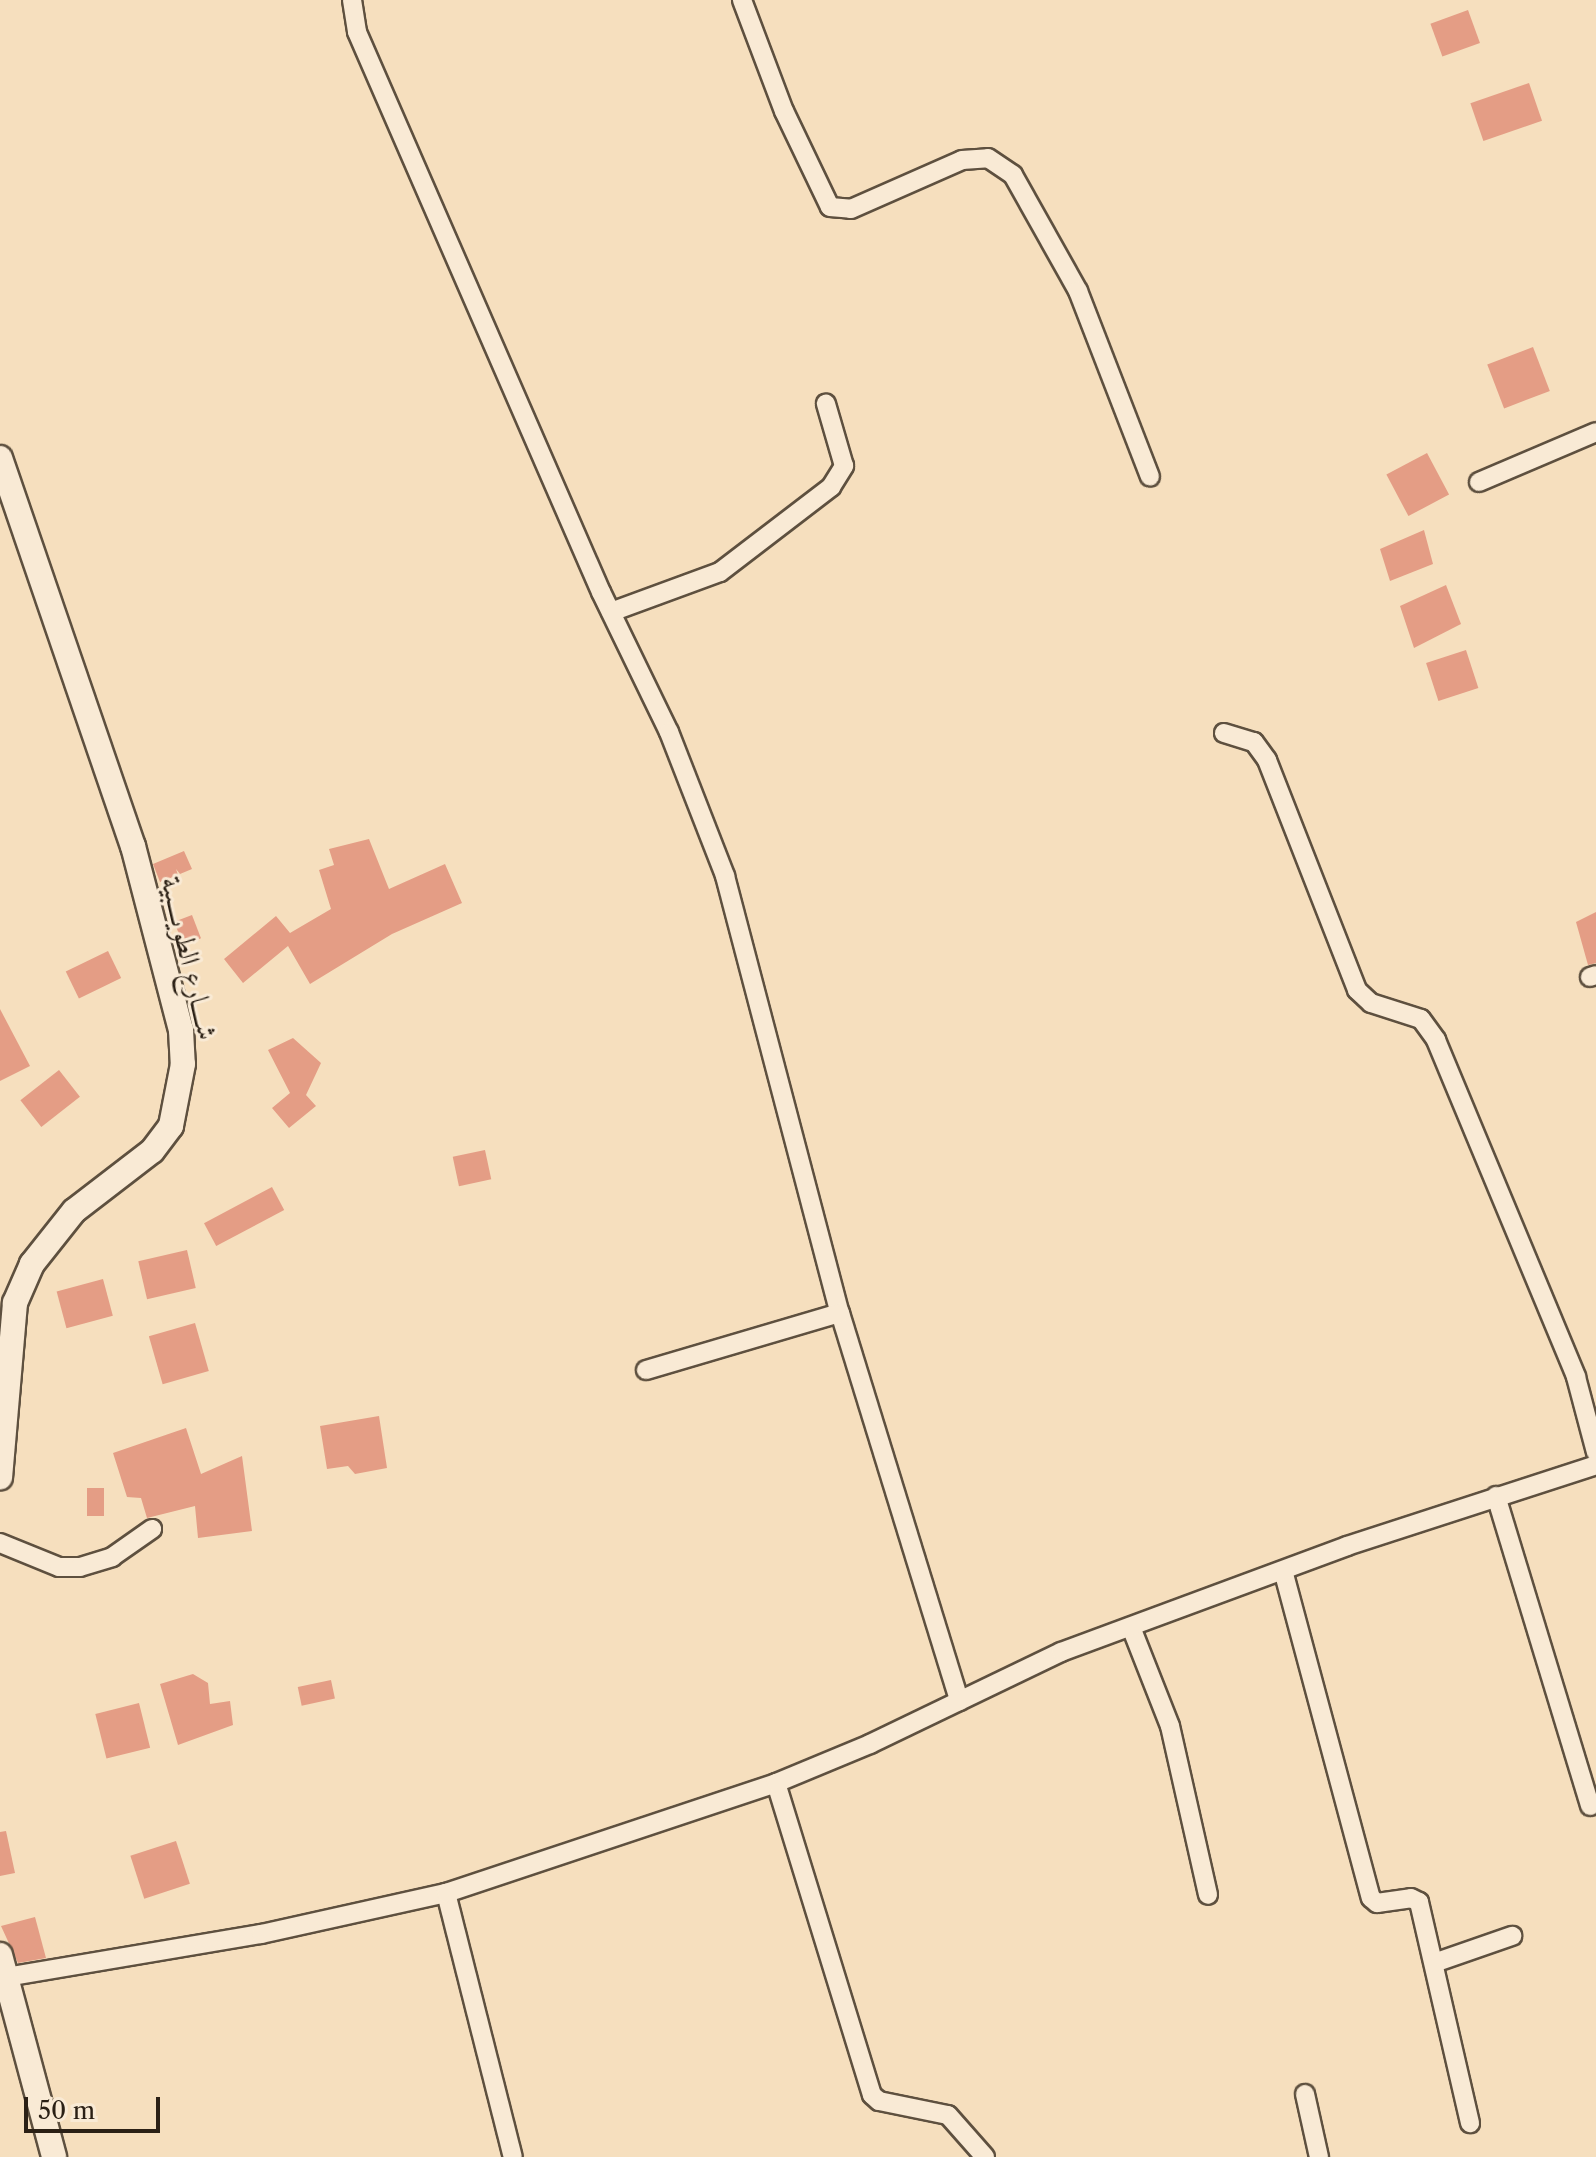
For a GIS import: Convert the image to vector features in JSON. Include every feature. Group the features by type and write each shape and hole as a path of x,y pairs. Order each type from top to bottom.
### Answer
{"street":[{"path":"352,0 357,32 611,612 669,732 725,876 840,1313 959,1701"},
{"path":"742,0 784,111 830,207 851,209 962,160 988,158 1013,175 1078,291 1150,477"},
{"path":"611,612 720,572 831,487 844,466 826,404"},
{"path":"1479,482 1596,432"},
{"name":"شــــارع الطويــــبية","path":"0,458 133,846 181,1030 183,1064 171,1126 152,1151 74,1211 32,1264 15,1303 0,1477"},
{"path":"1224,733 1254,742 1267,760 1357,990 1371,1003 1421,1019 1436,1040 1576,1377 1596,1452"},
{"path":"646,1370 840,1313"},
{"path":"54,2157 2,1970 261,1934 446,1893 776,1783 1061,1652 1496,1496 1596,1465"},
{"path":"1496,1496 1590,1806"},
{"path":"0,1543 59,1567 80,1567 112,1557 152,1529"},
{"path":"1284,1574 1371,1898 1377,1903 1419,1902 1470,2123"},
{"path":"1131,1627 1170,1726 1208,1895"},
{"path":"776,1783 872,2095 879,2101 948,2115 985,2157"},
{"path":"446,1893 513,2157"},
{"path":"1434,1963 1512,1936"},
{"path":"1305,2094 1319,2157"}],"building":[{"path":"1468,10 1480,43 1442,57 1430,24"},
{"path":"1529,83 1542,121 1483,141 1470,103"},
{"path":"1533,347 1550,391 1504,408 1487,365"},
{"path":"1427,453 1449,494 1408,516 1386,475"},
{"path":"1424,530 1433,564 1390,581 1380,549"},
{"path":"1446,585 1461,624 1414,648 1400,606"},
{"path":"1466,650 1478,688 1438,701 1426,663"},
{"path":"369,839 389,889 445,864 462,903 392,934 310,984 288,946 243,983 224,959 276,916 290,933 331,909 319,870 334,865 329,849"},
{"path":"184,851 192,869 180,874 176,869 178,875 160,882 153,864"},
{"path":"1596,912 1596,963 1588,965 1576,922"},
{"path":"192,915 201,938 183,945 174,922"},
{"path":"108,951 121,978 79,999 66,972"},
{"path":"0,1009 30,1066 0,1081"},
{"path":"293,1038 321,1063 306,1095 316,1106 289,1128 272,1108 290,1093 268,1050"},
{"path":"59,1070 80,1097 41,1127 20,1100"},
{"path":"485,1150 491,1179 459,1186 453,1157"},
{"path":"272,1187 284,1210 216,1246 204,1223"},
{"path":"187,1250 196,1288 147,1299 138,1261"},
{"path":"103,1279 113,1316 66,1328 57,1291"},
{"path":"195,1323 209,1371 163,1384 149,1336"},
{"path":"379,1416 387,1468 355,1474 348,1466 327,1469 320,1426"},
{"path":"186,1428 201,1474 242,1456 252,1531 198,1538 195,1506 147,1518 141,1498 127,1497 113,1453"},
{"path":"87,1488 104,1488 104,1516 87,1516"},
{"path":"193,1674 208,1683 210,1704 230,1701 233,1725 178,1745 160,1684"},
{"path":"331,1680 335,1699 302,1706 298,1687"},
{"path":"139,1703 150,1748 106,1759 95,1714"},
{"path":"6,1831 15,1873 0,1876 0,1832"},
{"path":"176,1841 190,1884 144,1899 130,1856"},
{"path":"35,1917 46,1958 18,1963 1,1926"}]}
